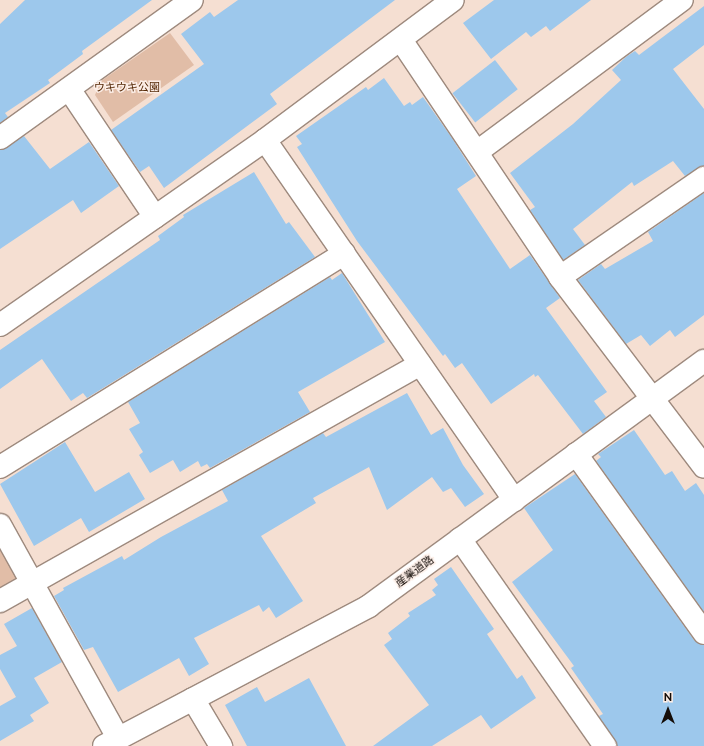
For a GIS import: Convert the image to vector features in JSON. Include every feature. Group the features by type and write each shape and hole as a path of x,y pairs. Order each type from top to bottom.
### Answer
{"street":[{"path":"0,138 192,0"},
{"path":"0,325 265,140 402,40 453,0"},
{"path":"477,152 682,0"},
{"path":"402,40 560,277 654,398 704,467"},
{"path":"69,89 155,217"},
{"path":"265,140 514,500"},
{"path":"560,277 704,178"},
{"path":"0,467 344,254"},
{"name":"産業道路","path":"111,742 370,606 576,454 704,362"},
{"path":"0,601 420,364"},
{"path":"576,454 704,633"},
{"path":"0,525 34,581 111,742"},
{"path":"460,539 605,746"},
{"path":"193,699 221,746"}],"green space":[{"name":"ウキウキ公園","path":"170,33 194,65 113,122 95,95 101,81"},
{"path":"0,525 34,581 0,601"}],"building":[{"path":"25,0 152,0 82,51 83,54 48,80 50,83 5,113 8,117 0,123 0,24"},
{"path":"238,0 395,0 270,94 277,104 164,188 149,166 140,172 111,130 204,64 181,34 210,12 214,17"},
{"path":"494,0 591,0 550,31 546,26 531,37 526,32 491,59 463,23"},
{"path":"704,6 704,45 673,69 704,109 704,166 685,176 673,161 634,186 632,182 573,229 585,245 563,260 530,210 535,207 510,173 573,124 621,80 612,70 627,56 635,51 639,55"},
{"path":"495,60 518,89 475,122 452,93"},
{"path":"384,78 404,106 410,102 412,105 423,97 452,138 476,176 457,189 510,269 530,255 560,298 546,308 607,392 594,401 606,417 583,434 538,375 535,377 534,374 491,404 462,363 455,368 445,354 443,356 357,241 297,147 302,144 296,136 366,87 368,90"},
{"path":"24,136 50,169 89,142 119,186 81,213 73,200 0,249 0,150"},
{"path":"254,172 286,224 289,222 315,257 87,398 83,393 71,401 42,359 0,389 0,350 160,240 158,236 184,217 183,215"},
{"path":"704,193 704,315 675,337 670,330 650,346 641,335 626,344 578,280 601,264 605,269 653,241 648,232"},
{"path":"342,273 385,342 298,392 310,412 210,468 207,464 201,467 198,461 180,472 173,460 150,473 139,455 143,452 129,429 140,423 128,402 330,277 332,280"},
{"path":"407,393 431,435 443,428 463,465 484,494 465,507 451,488 443,492 432,477 387,510 369,467 313,498 316,503 261,536 303,601 276,618 269,607 263,612 259,605 194,638 209,664 189,676 179,658 118,692 93,647 84,650 54,596 64,590 63,588 122,556 124,560 161,537 228,501 222,490 323,433 326,437"},
{"path":"634,430 665,475 672,471 685,491 696,483 704,495 704,612 596,461 601,457 598,454"},
{"path":"65,442 95,492 129,472 145,499 89,532 81,518 34,546 0,484"},
{"path":"575,474 694,640 704,645 704,746 617,746 599,716 603,714 571,668 574,666 512,582 553,550 524,508"},
{"path":"451,567 494,629 487,634 517,679 522,675 536,698 491,729 481,715 432,746 373,746 429,705 384,645 392,639 388,633 410,616 408,613 436,595 432,590 438,585 434,579"},
{"path":"32,608 62,662 34,678 49,703 30,715 34,721 0,741 0,706 16,697 0,669 0,655 17,646 4,624"},
{"path":"309,678 346,746 247,746 225,705 257,687 265,702"}]}
